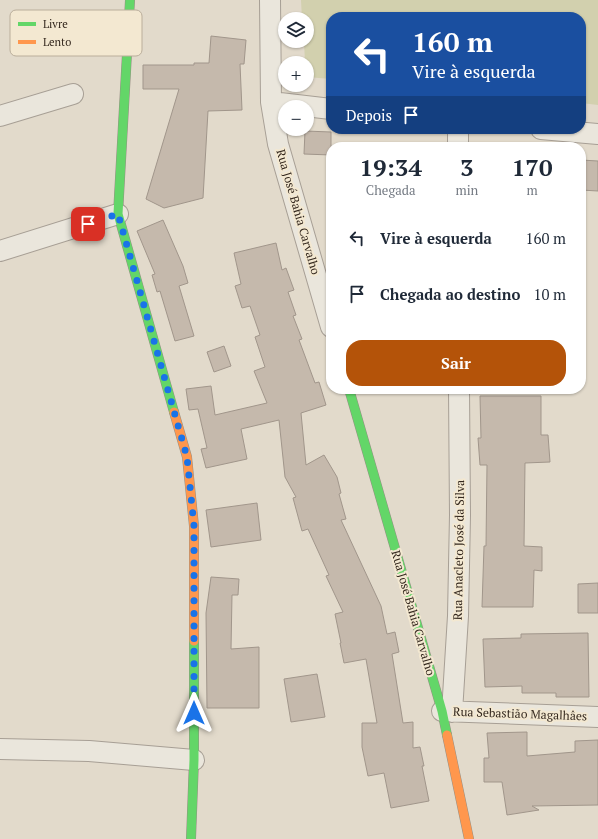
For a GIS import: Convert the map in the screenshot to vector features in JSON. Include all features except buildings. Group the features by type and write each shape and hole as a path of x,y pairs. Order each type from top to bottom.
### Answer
{"street":[{"path":"129,10 130,0"},
{"name":"Rua José Bahia Carvalho","path":"270,0 271,102 278,144 326,311"},
{"path":"126,56 118,214 187,457 194,526 194,760 191,839"},
{"path":"0,116 73,94"},
{"path":"271,102 326,108"},
{"path":"586,133 598,134"},
{"path":"0,251 118,214"},
{"name":"Rua José Bahia Carvalho","path":"351,394 447,712 469,839"},
{"name":"Rua Anacleto José da Silva","path":"447,712 458,616 460,515 459,394"},
{"name":"Rua Sebastião Magalhâes","path":"447,712 598,717"},
{"path":"0,750 89,751 194,760"}],"shaded area":[{"path":"301,0 598,0 598,105 586,104 586,12 326,12 326,79 314,78 314,56 305,56 304,48 314,48 314,12 302,12"}],"traffic: fast":[{"path":"129,10 130,0"},
{"path":"127,56 118,214 174,412"},
{"path":"350,394 442,711 447,735"},
{"path":"191,839 194,760 194,641"}],"traffic: slow":[{"path":"174,412 187,457 194,526 194,641"},
{"path":"447,735 469,839"}],"route":[{"path":"88,224 118,214 187,457 194,526 194,713"}]}
